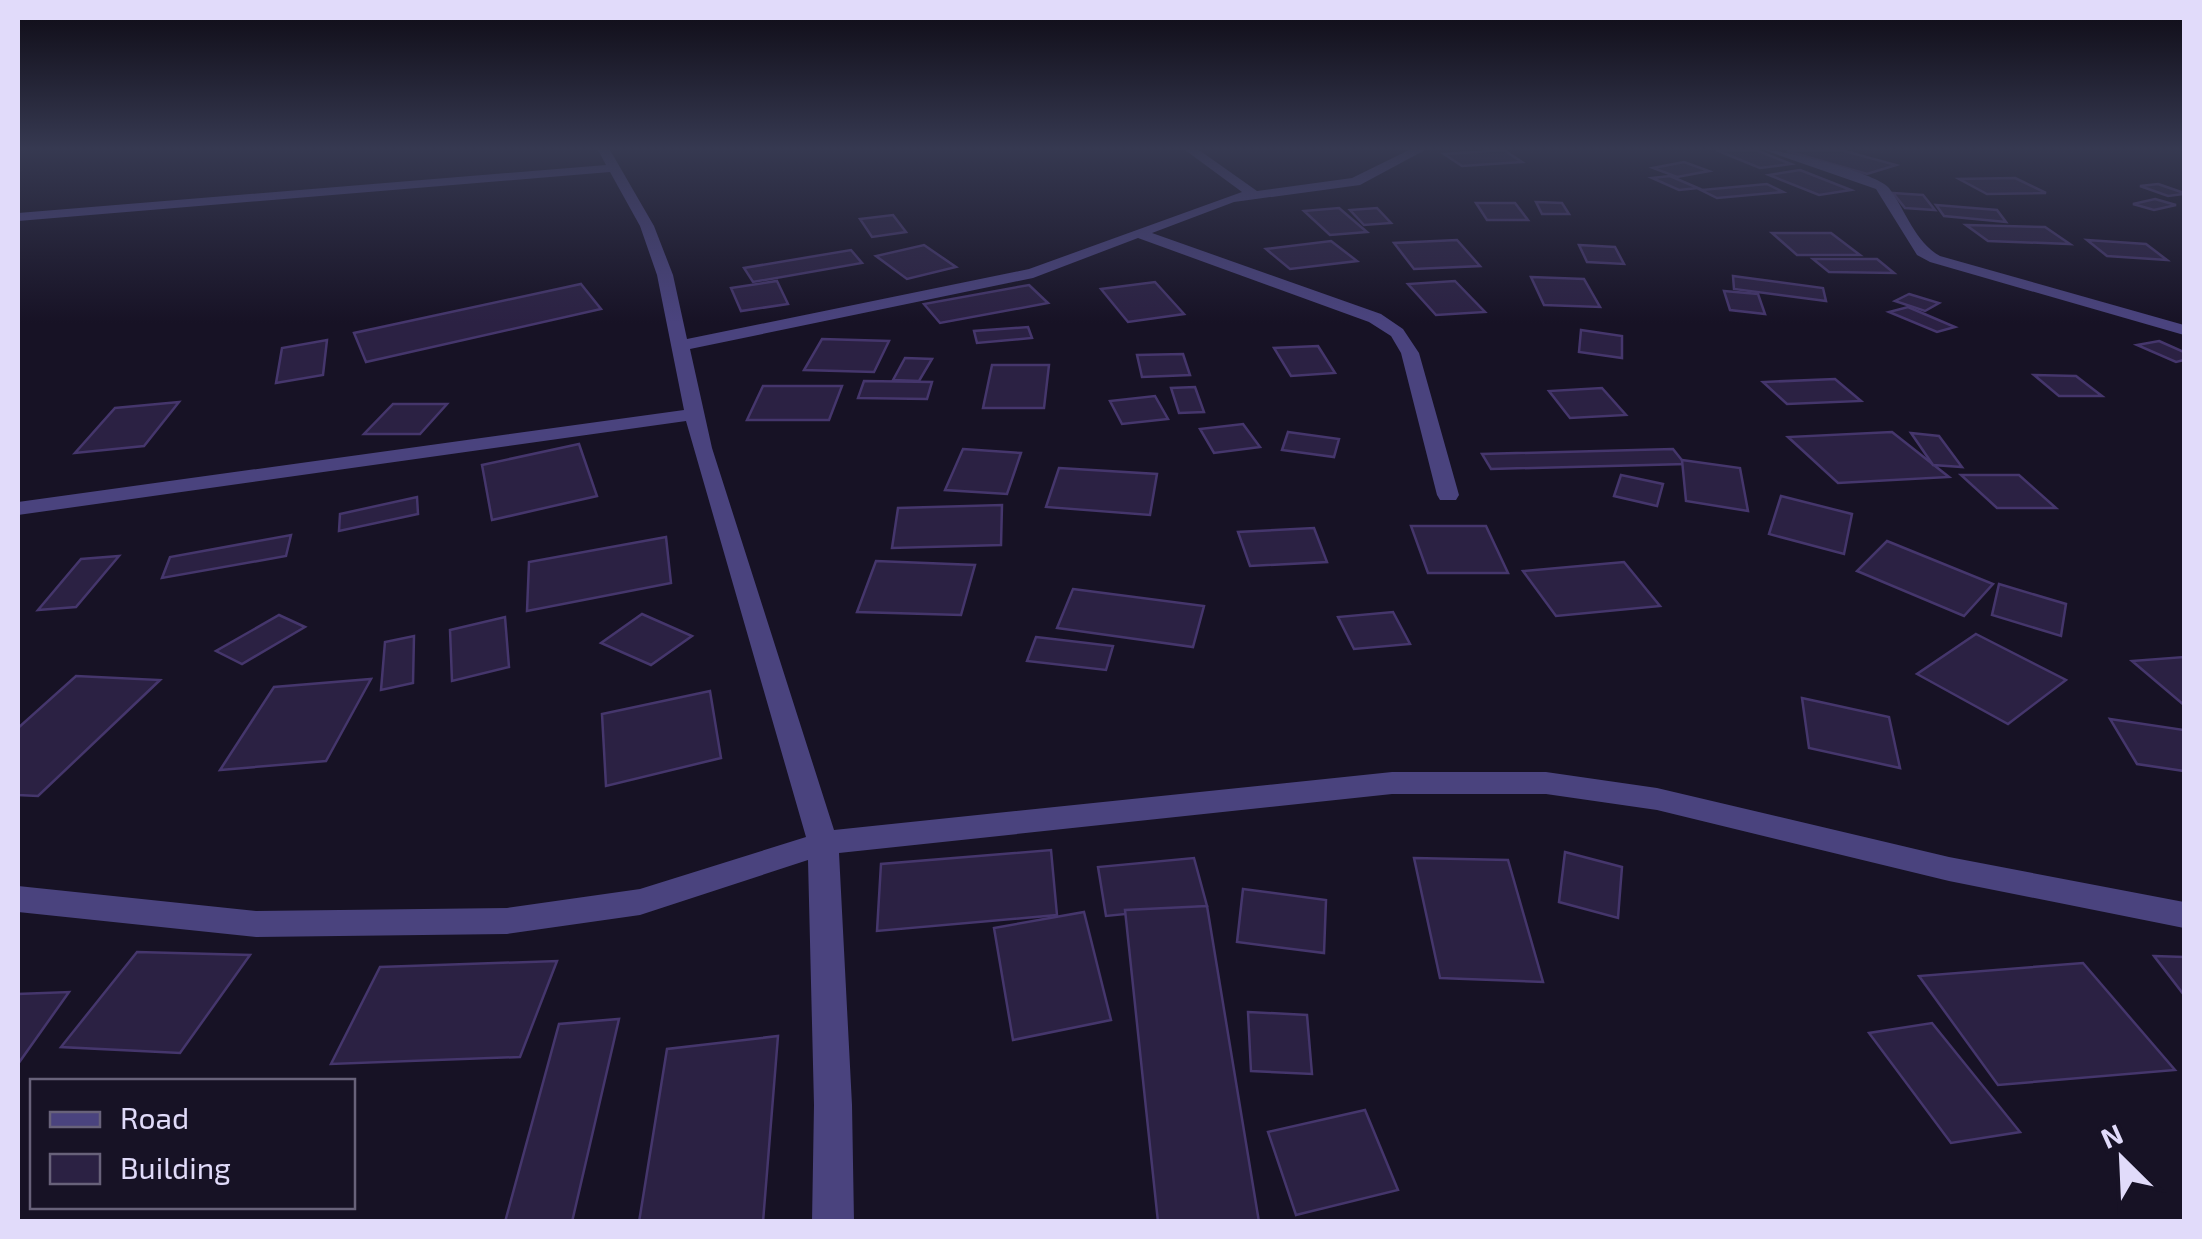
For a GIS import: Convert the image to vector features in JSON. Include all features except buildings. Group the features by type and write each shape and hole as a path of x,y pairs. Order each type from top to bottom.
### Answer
{"street":[{"path":"18,217 112,208"},
{"path":"637,208 666,275 702,448 823,843 833,1222"},
{"path":"682,344 1033,273 1203,208"},
{"path":"1895,208 1927,256 2184,330"},
{"path":"1140,234 1358,311 1397,333 1410,353 1448,495"},
{"path":"18,509 696,414"},
{"path":"18,899 256,924 508,922 640,902 823,843 1392,783 1546,783 1657,799 1949,869 2184,914"}]}
